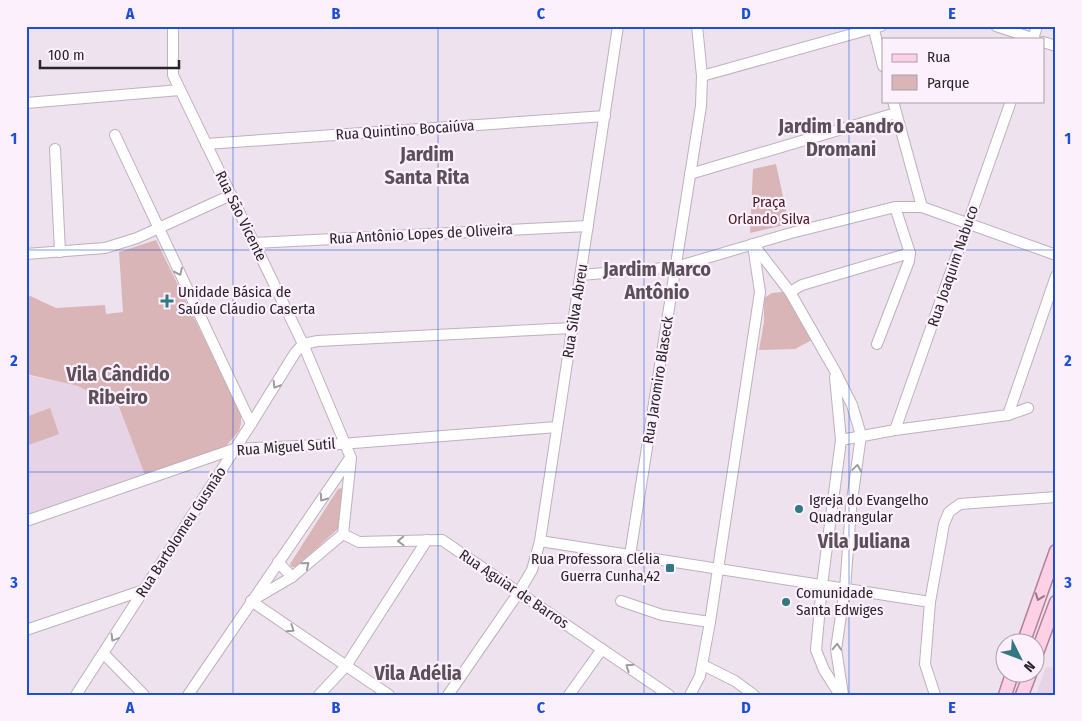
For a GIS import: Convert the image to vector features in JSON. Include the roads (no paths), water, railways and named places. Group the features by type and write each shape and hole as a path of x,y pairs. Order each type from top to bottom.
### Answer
{"main road":[{"path":"1027,634 1056,551"},
{"path":"1044,634 1056,602"}],"street":[{"name":"Rua São Vicente","path":"174,26 173,75 303,344 351,458"},
{"name":"Rua Silva Abreu","path":"448,695 520,592 532,570 540,541 618,26"},
{"name":"Rua Jaromiro Blaseck","path":"630,555 701,106 702,76 697,26"},
{"path":"996,26 1031,38"},
{"path":"702,76 876,27 882,60"},
{"path":"1044,42 1056,46"},
{"path":"26,103 180,90"},
{"path":"893,102 922,207"},
{"name":"Rua Joaquim Nabuco","path":"895,430 1011,102"},
{"path":"690,174 896,113"},
{"name":"Rua Quintino Bocaiúva","path":"206,144 605,116"},
{"path":"115,135 251,424"},
{"path":"55,149 60,252"},
{"path":"26,254 105,248 137,238 231,195"},
{"path":"581,275 676,267 753,244 895,207 922,207 1056,255"},
{"path":"877,344 910,253 895,207"},
{"name":"Rua Antônio Lopes de Oliveira","path":"254,243 588,226"},
{"path":"753,244 790,292 835,371 852,405 861,435 851,508 845,589 836,649 841,695"},
{"path":"690,695 700,676 703,665 760,292 753,244"},
{"path":"790,292 802,285 910,253"},
{"path":"1008,414 1056,276"},
{"path":"303,344 318,341 572,328"},
{"name":"Rua Bartolomeu Gusmão","path":"76,695 295,353 303,344"},
{"path":"835,371 841,440 822,585 816,650 824,670 841,695"},
{"path":"841,440 861,435 1008,414 1028,408"},
{"name":"Rua Miguel Sutil","path":"26,521 234,449 346,444 557,427"},
{"path":"188,695 351,458"},
{"path":"251,601 292,577 343,534 351,458"},
{"path":"335,480 342,477 345,478 349,486"},
{"path":"935,695 925,664 930,602 944,524 949,512 960,504 1056,497"},
{"name":"Rua Aguiar de Barros","path":"343,534 359,542 442,540 669,695"},
{"path":"319,695 346,666 427,540"},
{"path":"540,541 930,602"},
{"path":"278,562 292,577"},
{"path":"26,630 144,590"},
{"path":"118,599 130,610"},
{"path":"251,601 389,695"},
{"path":"621,601 662,616 710,622"},
{"path":"569,695 602,649"},
{"path":"104,654 144,695"},
{"path":"703,665 735,681 754,695"}],"place":[{"name":"Unidade Básica de Saúde Cláudio Caserta","path":"167,301"},
{"name":"Igreja do Evangelho Quadrangular","path":"799,509"},
{"name":"Rua Professora Clélia Guerra Cunha,42","path":"670,568"},
{"name":"Comunidade Santa Edwiges","path":"786,602"}],"district":[{"name":"Jardim Leandro Dromani","path":"841,138"},
{"name":"Jardim Santa Rita","path":"427,166"},
{"name":"Jardim Marco Antônio","path":"657,280"},
{"name":"Vila Cândido Ribeiro","path":"118,386"},
{"name":"Vila Juliana","path":"864,541"},
{"name":"Vila Adélia","path":"418,673"}],"park label":[{"name":"Praça Orlando Silva","path":"769,210"}]}
